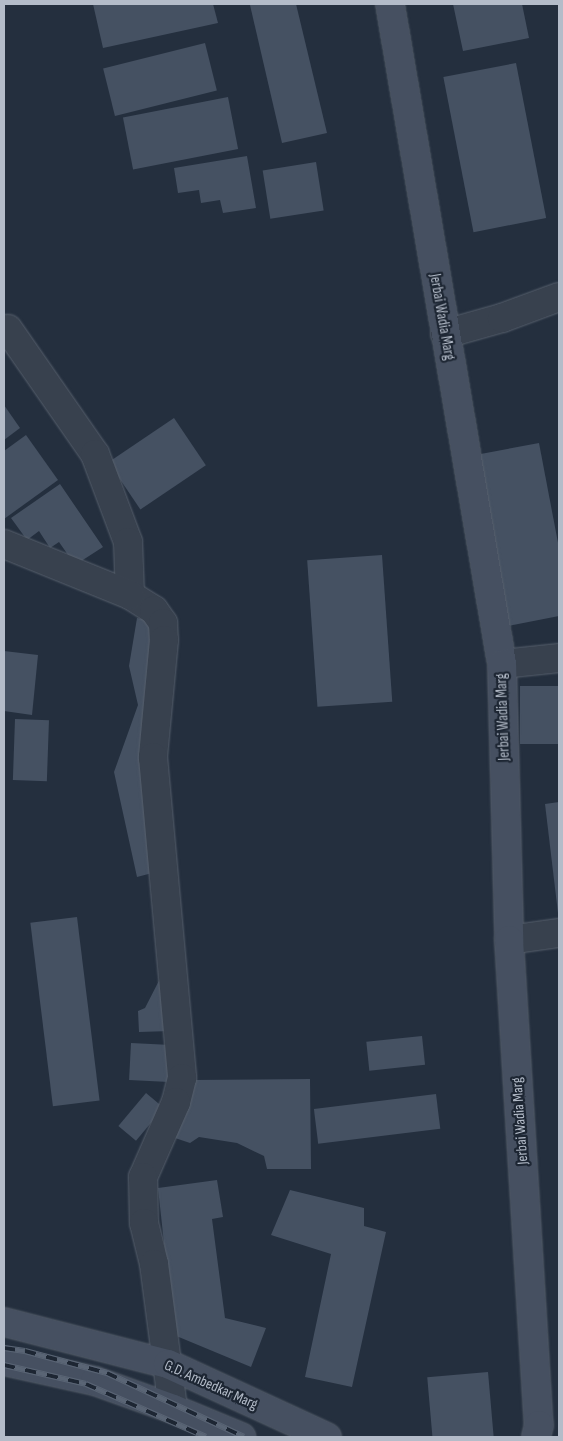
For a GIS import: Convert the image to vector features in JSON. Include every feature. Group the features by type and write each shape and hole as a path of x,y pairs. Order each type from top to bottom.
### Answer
{"main road":[{"name":"Jerbai Wadia Marg","path":"390,4 502,664 509,940 539,1425 536,1437"},
{"name":"G.D. Ambedkar Marg","path":"4,1322 168,1364 327,1437"},
{"path":"4,1361 95,1381 173,1408 241,1437"}],"street":[{"path":"445,334 502,318 559,297"},
{"path":"8,329 95,454 128,542 130,595"},
{"path":"4,544 130,595 154,610 163,623 164,640 153,757 182,1078 176,1102 143,1177 144,1223 154,1264 173,1408"},
{"path":"502,664 559,658"},
{"path":"509,940 559,933"}],"building":[{"path":"93,4 213,4 218,23 103,48"},
{"path":"296,4 327,133 282,143 250,5"},
{"path":"453,4 522,4 529,38 463,51"},
{"path":"205,43 217,91 115,116 103,68"},
{"path":"516,63 546,218 474,232 443,77"},
{"path":"228,97 238,149 133,169 123,117"},
{"path":"247,156 256,208 223,213 220,200 201,203 199,190 178,193 174,168"},
{"path":"316,162 324,210 270,219 263,170"},
{"path":"4,405 20,428 4,440"},
{"path":"174,418 206,465 140,509 109,462"},
{"path":"26,435 58,480 4,519 4,451"},
{"path":"539,443 559,548 559,616 503,627 470,456"},
{"path":"60,484 103,547 75,565 59,542 50,548 39,531 27,540 11,518"},
{"path":"382,555 392,702 317,707 307,560"},
{"path":"137,618 158,622 156,872 137,877 114,772 138,705 129,666"},
{"path":"4,651 38,655 32,715 4,711"},
{"path":"520,686 559,686 559,744 520,744"},
{"path":"15,719 49,720 47,781 13,780"},
{"path":"559,802 559,913 558,913 545,804"},
{"path":"77,917 100,1101 53,1106 30,923"},
{"path":"167,965 171,1031 139,1032 138,1011 145,1008"},
{"path":"422,1036 425,1065 369,1071 366,1042"},
{"path":"131,1043 171,1045 169,1082 129,1080"},
{"path":"310,1079 311,1169 267,1169 264,1156 237,1143 199,1137 190,1143 169,1136 192,1080"},
{"path":"146,1093 164,1108 136,1141 118,1126"},
{"path":"436,1094 440,1129 318,1144 314,1109"},
{"path":"217,1180 223,1217 212,1219 225,1318 266,1328 251,1367 174,1335 158,1188"},
{"path":"290,1190 364,1208 364,1226 386,1232 352,1387 305,1377 331,1254 271,1235"},
{"path":"488,1372 494,1437 432,1437 427,1377"}],"railway":[{"path":"4,1348 25,1351 107,1373 244,1437"},
{"path":"4,1365 86,1384 206,1437"}]}
